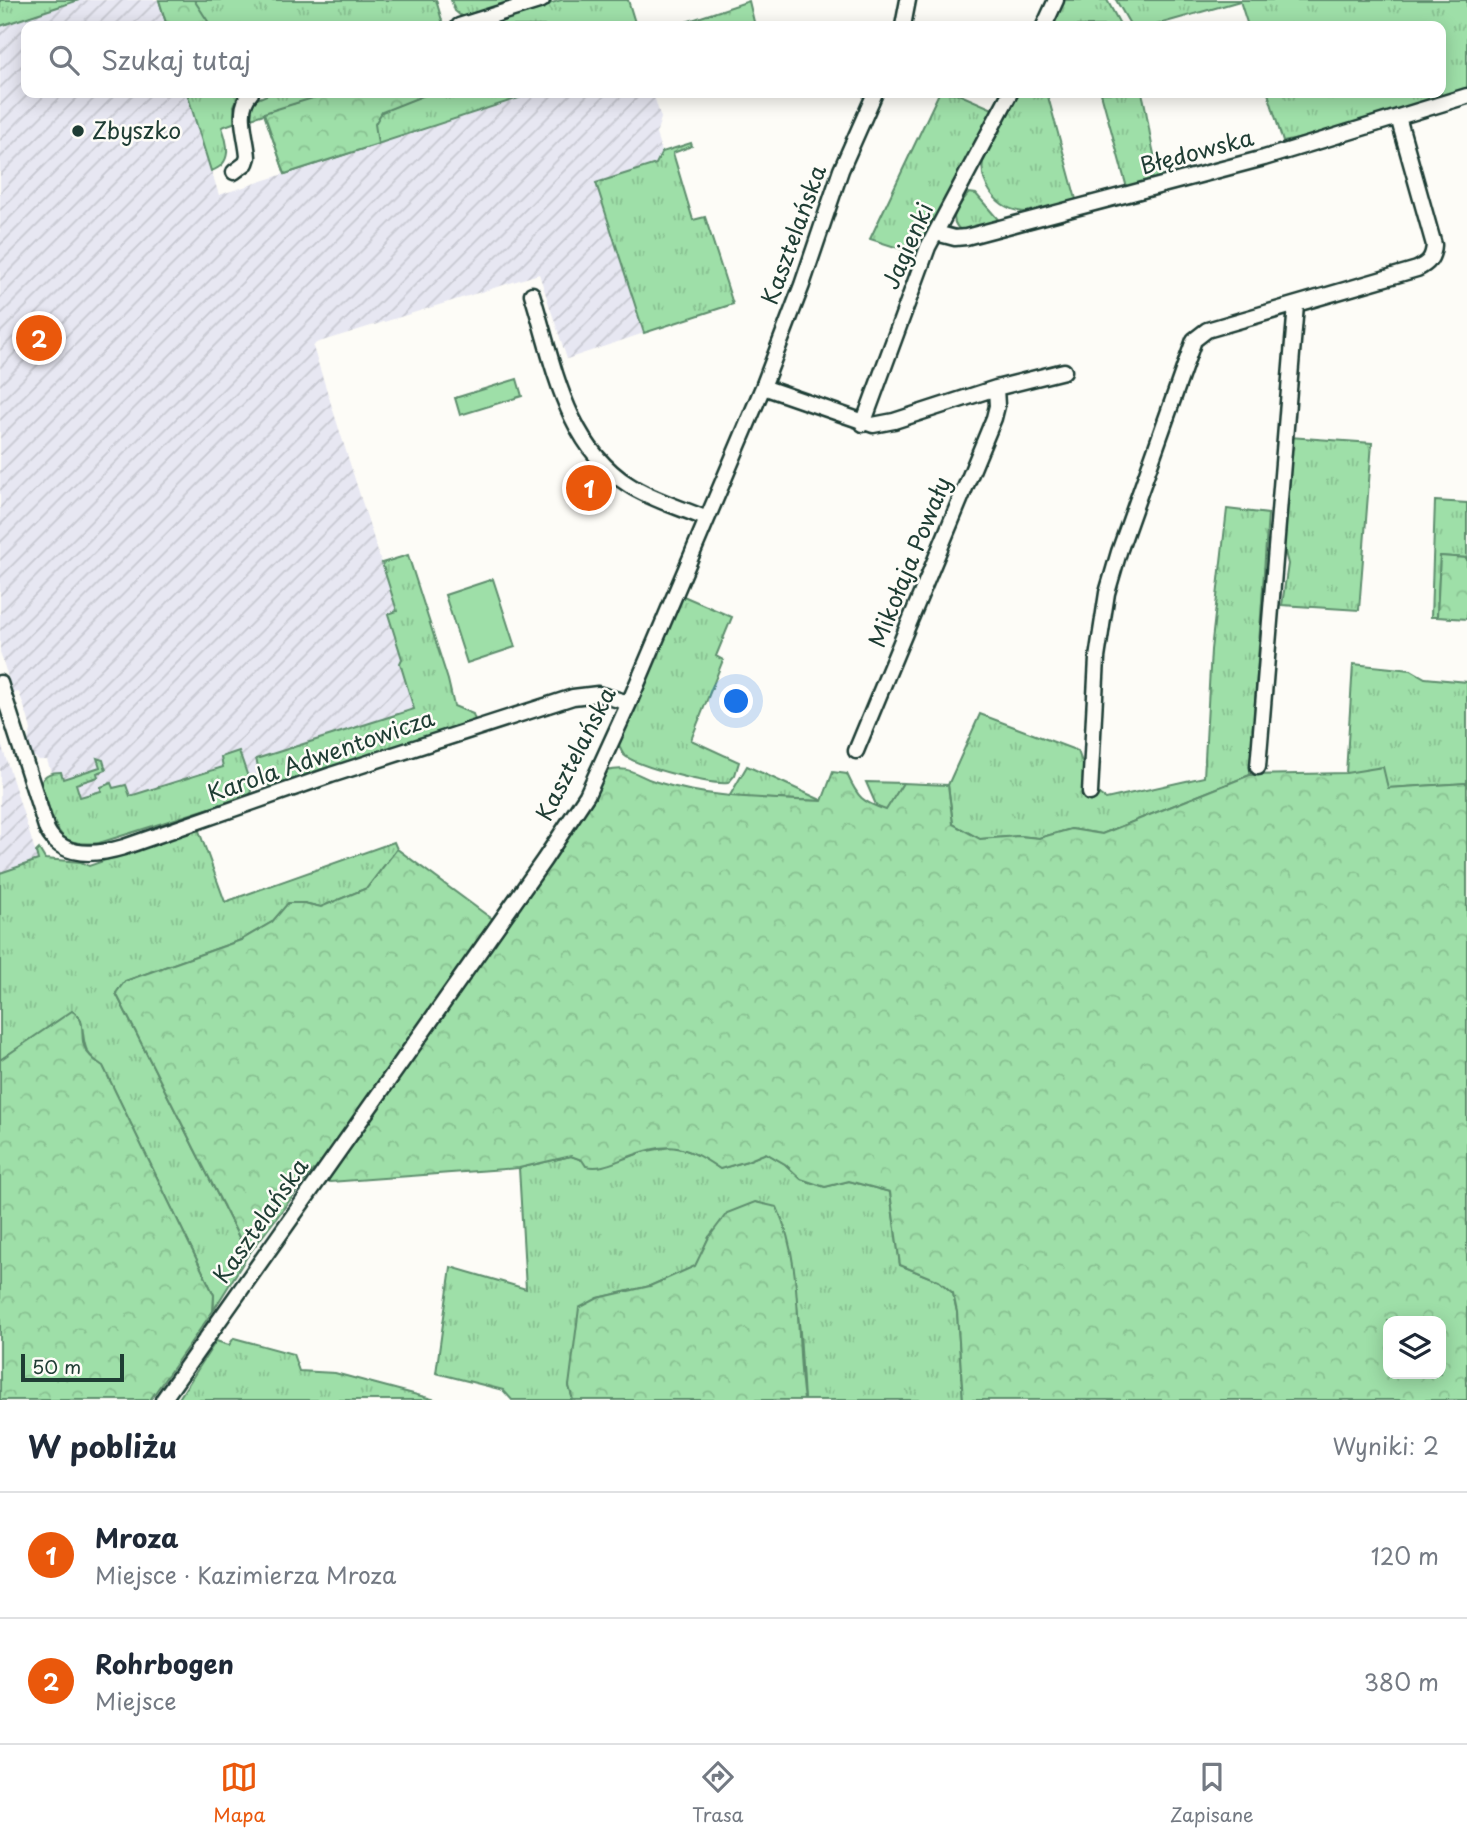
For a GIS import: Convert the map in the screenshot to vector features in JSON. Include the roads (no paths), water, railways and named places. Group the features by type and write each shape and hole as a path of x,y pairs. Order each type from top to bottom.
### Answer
{"street":[{"path":"475,21 542,0"},
{"path":"904,21 908,0"},
{"path":"1046,21 1056,0"},
{"name":"Błędowska","path":"936,233 955,238 966,237 1264,158 1467,96"},
{"path":"234,172 246,163 248,157 243,111 247,98"},
{"name":"Kasztelańska","path":"163,1400 571,821 601,767 763,387 802,285 841,170 874,98"},
{"name":"Jagienki","path":"863,424 922,261 1007,98"},
{"path":"1090,793 1097,659 1107,593 1194,340 1207,330 1418,269 1433,257 1431,233 1398,117"},
{"path":"532,294 569,411 585,444 598,460 630,486 707,519"},
{"path":"1258,767 1296,305"},
{"path":"763,387 863,424 884,424 996,388 1064,371"},
{"name":"Mikołaja Powały","path":"856,751 994,418 997,406 996,388"},
{"name":"Karola Adwentowicza","path":"0,683 42,819 51,837 62,848 82,852 109,851 573,697 598,694 629,703"}],"place":[{"name":"Zbyszko","path":"78,131"},
{"name":"Rohrbogen","path":"39,338"},
{"name":"Mroza","path":"589,488"}]}
